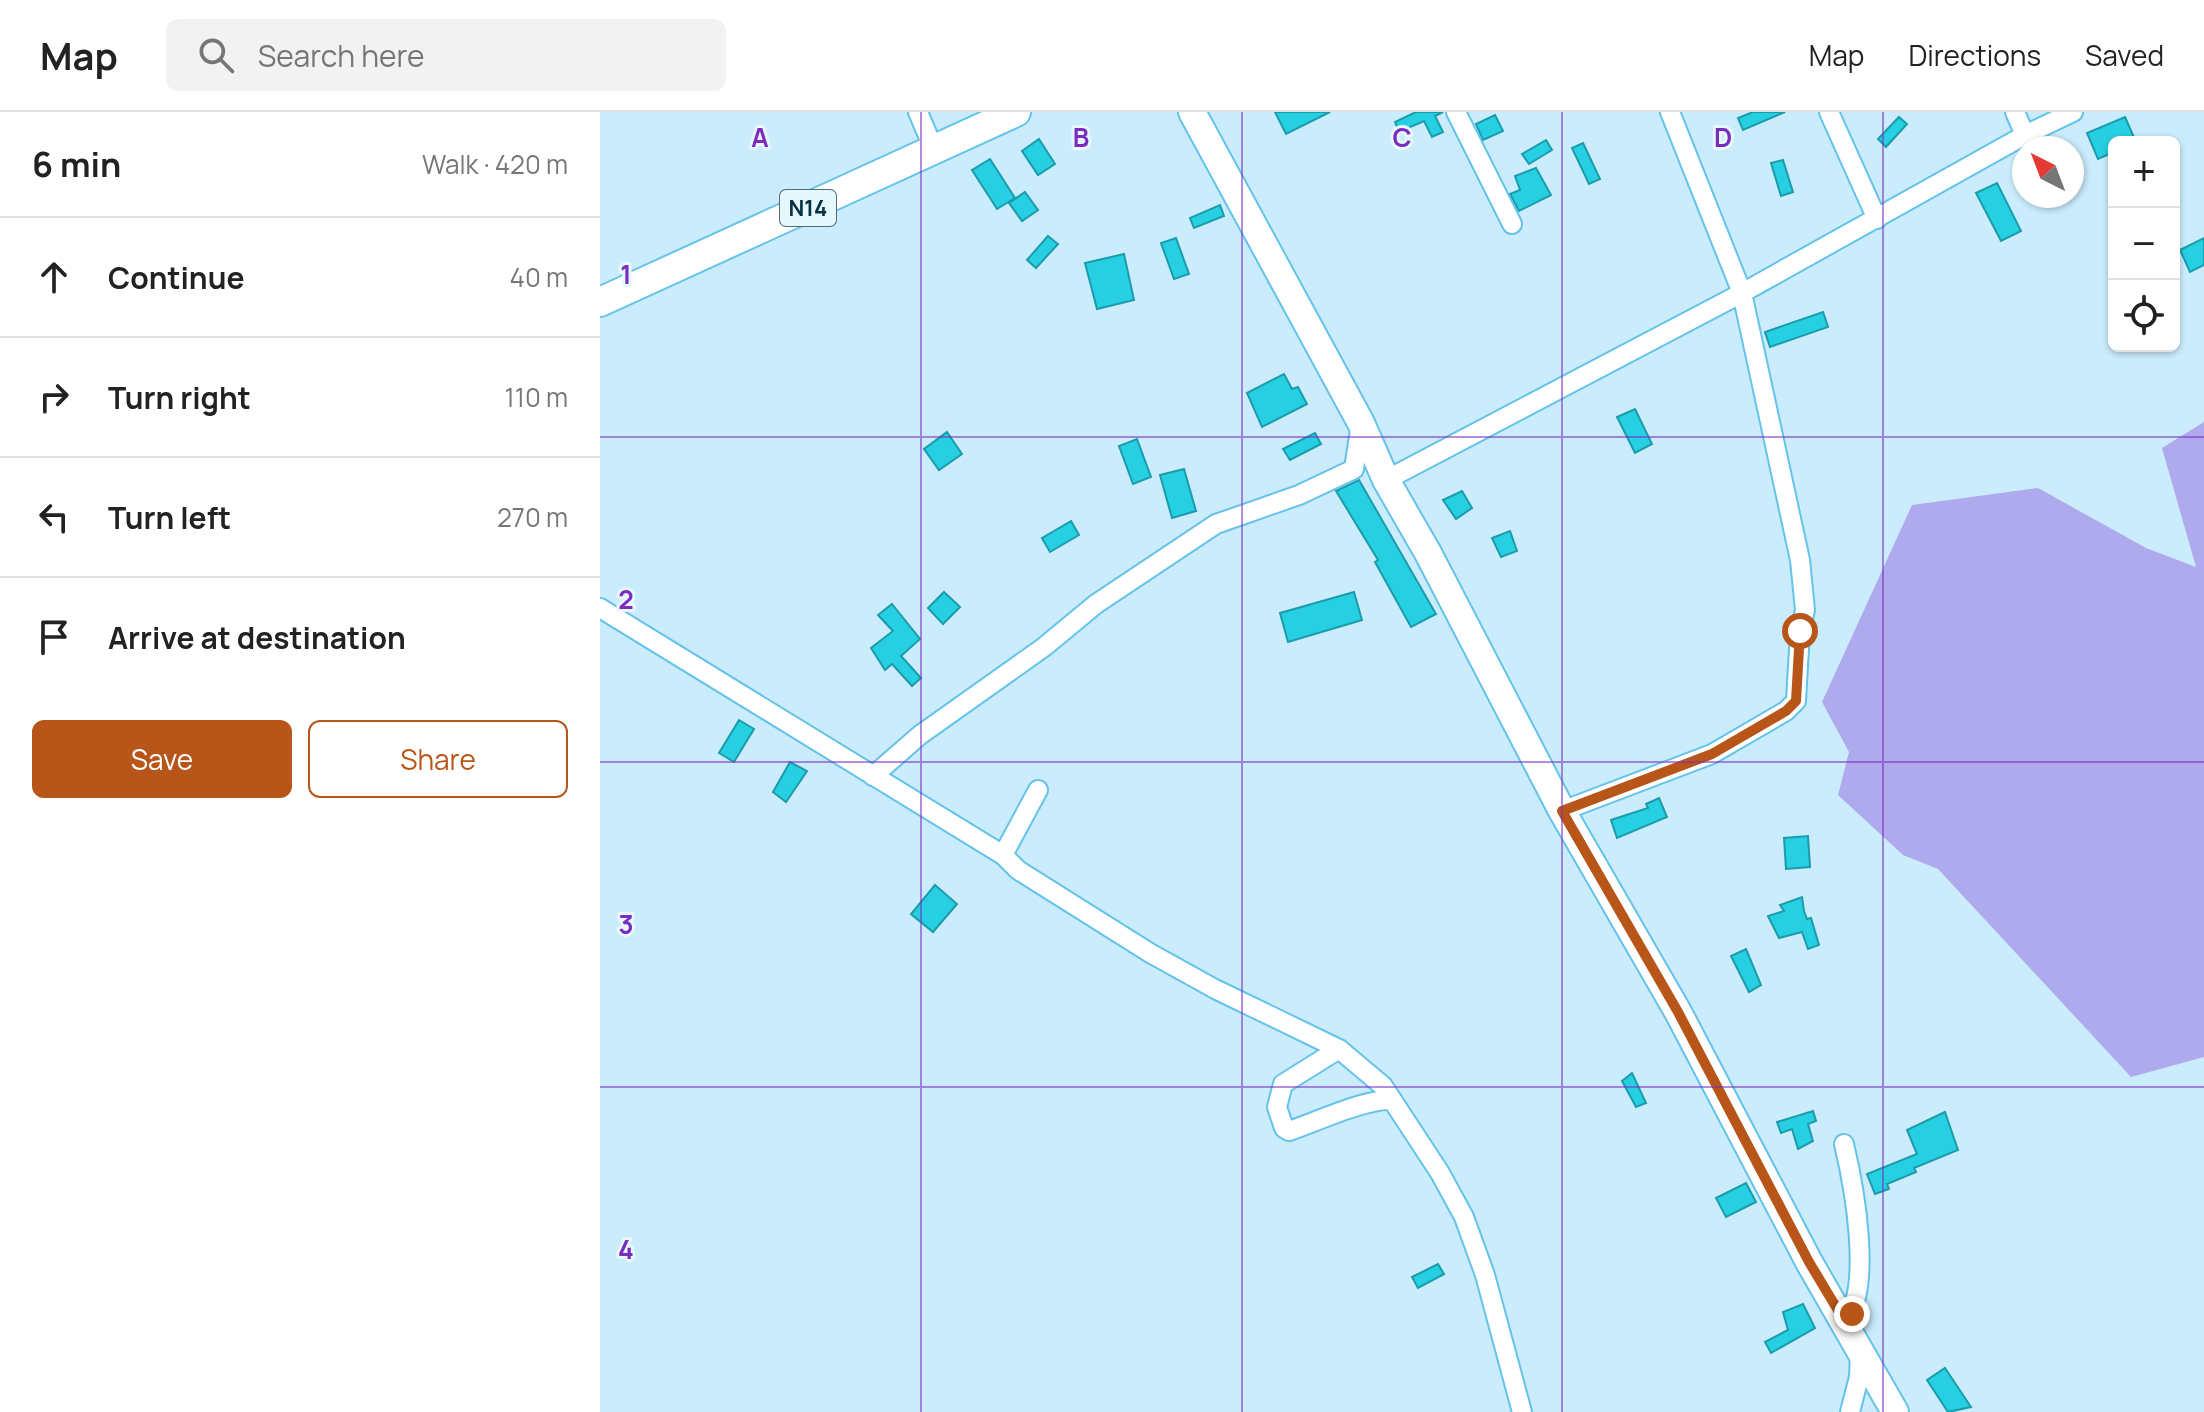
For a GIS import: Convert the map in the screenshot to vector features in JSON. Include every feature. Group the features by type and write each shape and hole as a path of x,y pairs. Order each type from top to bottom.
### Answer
{"main road":[{"name":"N14","path":"600,302 1016,112"},
{"path":"1192,112 1361,423 1386,480 1428,553 1562,811 1678,1012 1809,1262 1895,1412"}],"street":[{"path":"918,112 934,150"},
{"path":"1456,112 1512,224"},
{"path":"1562,811 1712,754 1786,711 1796,701 1805,586 1742,293 1670,112"},
{"path":"1829,112 1877,219"},
{"path":"2015,112 2025,135"},
{"path":"1386,480 1742,293 2025,135 2073,112"},
{"path":"873,776 920,735 1044,647 1096,604 1216,524 1299,495 1354,469 1361,423"},
{"path":"600,608 1003,855 1018,870 1150,953 1215,989 1339,1049 1383,1086 1440,1173 1464,1217 1485,1275 1522,1412"},
{"path":"1003,855 1038,790"},
{"path":"1339,1049 1286,1080 1277,1107 1284,1128 1289,1131 1377,1099 1392,1100"},
{"path":"1844,1144 1859,1218 1858,1298 1845,1322"},
{"path":"1850,1412 1859,1377 1860,1347"}],"shaded area":[{"path":"2204,422 2204,1057 2131,1077 1938,869 1903,855 1838,795 1849,752 1822,702 1912,505 2038,488 2146,548 2196,567 2162,448"}],"building":[{"path":"1275,112 1330,112 1286,134"},
{"path":"1416,112 1443,112 1435,116 1443,132 1432,137 1424,121 1399,132 1395,122"},
{"path":"1753,112 1785,112 1743,130 1738,118"},
{"path":"1495,115 1503,131 1483,140 1476,124"},
{"path":"1899,117 1907,124 1886,147 1878,139"},
{"path":"2125,117 2133,136 2108,136 2108,155 2098,159 2087,133"},
{"path":"1039,139 1055,164 1038,175 1022,151"},
{"path":"1546,140 1552,150 1529,164 1522,154"},
{"path":"1583,143 1600,179 1589,184 1572,148"},
{"path":"990,159 1015,198 997,209 972,170"},
{"path":"1783,160 1793,192 1781,196 1771,163"},
{"path":"1536,168 1551,195 1519,211 1510,194 1520,190 1515,176"},
{"path":"1997,183 2021,231 2001,241 1976,193"},
{"path":"1025,192 1038,210 1022,221 1009,203"},
{"path":"1220,205 1224,216 1194,228 1190,218"},
{"path":"1048,236 1058,244 1036,268 1027,260"},
{"path":"1176,238 1189,274 1174,279 1161,243"},
{"path":"2204,238 2204,265 2190,272 2180,250"},
{"path":"1124,254 1134,300 1097,309 1085,263"},
{"path":"1823,312 1828,327 1770,347 1765,332"},
{"path":"1284,374 1292,389 1298,387 1307,404 1262,427 1247,393"},
{"path":"1635,409 1652,444 1635,453 1617,417"},
{"path":"947,432 962,454 939,470 924,449"},
{"path":"1315,433 1321,444 1290,460 1283,449"},
{"path":"1137,439 1151,477 1133,484 1119,446"},
{"path":"1184,469 1196,511 1172,518 1160,475"},
{"path":"1359,480 1436,614 1411,627 1375,562 1378,560 1336,491"},
{"path":"1462,491 1472,508 1456,519 1443,500"},
{"path":"1071,521 1079,535 1050,552 1042,538"},
{"path":"1510,531 1517,551 1501,557 1492,538"},
{"path":"944,592 960,607 943,624 928,608"},
{"path":"1354,592 1362,620 1288,642 1280,613"},
{"path":"892,604 920,639 901,656 921,678 912,686 892,664 885,670 871,648 893,631 878,615"},
{"path":"739,720 754,729 734,762 719,753"},
{"path":"790,762 807,771 786,802 773,792"},
{"path":"1659,798 1667,817 1617,838 1611,820 1648,808 1646,804"},
{"path":"1808,836 1810,867 1786,869 1784,838"},
{"path":"935,885 957,904 933,932 911,914"},
{"path":"1802,897 1804,911 1807,919 1811,918 1819,945 1808,949 1802,932 1779,938 1768,916 1784,911 1780,905"},
{"path":"1746,949 1761,985 1749,992 1731,956"},
{"path":"1632,1073 1646,1103 1636,1107 1622,1081"},
{"path":"1813,1111 1816,1121 1808,1124 1813,1141 1798,1149 1792,1129 1781,1133 1777,1122"},
{"path":"1945,1112 1958,1150 1914,1168 1916,1172 1887,1184 1889,1189 1875,1194 1867,1174 1917,1154 1907,1130"},
{"path":"1746,1183 1756,1202 1726,1217 1716,1198"},
{"path":"1438,1264 1444,1274 1418,1288 1412,1277"},
{"path":"1803,1304 1815,1328 1771,1353 1765,1342 1788,1330 1783,1312"},
{"path":"1945,1368 1971,1407 1948,1412 1927,1380"}],"route":[{"path":"1800,631 1796,701 1786,711 1712,754 1562,811 1678,1012 1809,1262 1845,1322 1852,1314"}]}
